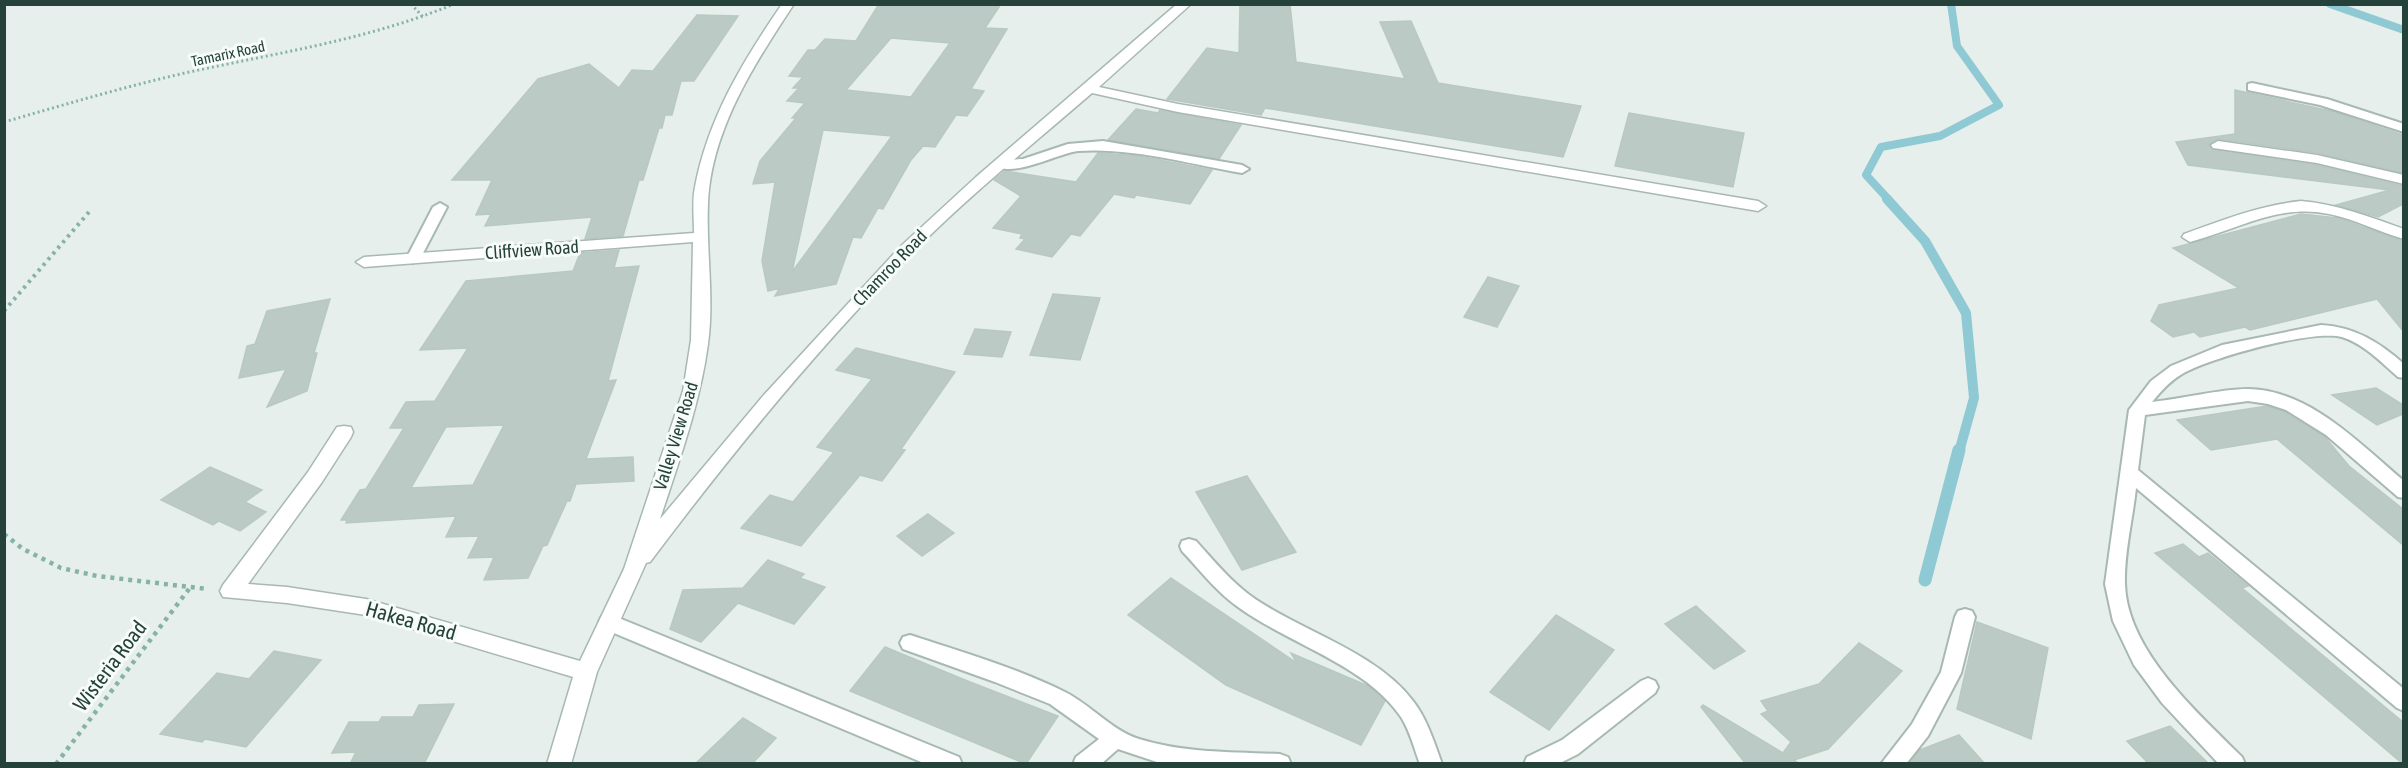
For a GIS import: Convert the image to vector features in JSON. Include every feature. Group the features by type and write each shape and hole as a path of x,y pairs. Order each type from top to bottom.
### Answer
{"street":[{"name":"Valley View Road","path":"559,764 586,672 634,569 692,392 700,340 702,276 699,237 702,189 713,141 738,84 759,47 788,4"},
{"name":"Chamroo Road","path":"634,569 698,483 806,358 914,242 1001,164 1091,89 1185,4"},
{"path":"1091,89 1190,110 1758,206"},
{"path":"2218,145 2317,159 2403,180"},
{"path":"2190,237 2237,221 2300,206 2341,213 2403,234"},
{"name":"Cliffview Road","path":"364,262 699,237"},
{"name":"Hakea Road","path":"344,432 315,477 231,591 287,594 366,607 586,672"}],"lane":[{"path":"2252,87 2323,102 2403,128"},
{"path":"1001,164 1025,163 1068,148 1103,146 1242,169"},
{"path":"413,259 440,207"},
{"path":"2234,764 2169,697 2140,659 2123,621 2115,584 2137,410 2157,385 2177,370 2228,349 2321,330 2335,330 2366,341 2403,373"},
{"path":"2137,410 2248,395 2266,396 2286,401 2342,439 2403,492"},
{"path":"2129,472 2403,702"},
{"path":"1189,546 1223,584 1249,604 1369,675 1395,695 1413,717 1431,764"},
{"path":"1892,764 1920,730 1951,673 1965,617"},
{"path":"609,622 951,764"},
{"path":"910,643 1055,697 1090,718 1116,738 1136,748 1173,757 1280,764"},
{"path":"1535,764 1570,747 1648,687"},
{"path":"1084,764 1116,738"}],"path":[{"path":"411,4 424,18"},
{"name":"Tamarix Road","path":"4,122 148,81 367,36 424,18 454,4"},
{"path":"4,311 89,213"},
{"name":"Wisteria Road","path":"4,534 23,549 62,568 97,576 190,589 56,764"}],"building":[{"path":"879,4 1001,4 985,28 1007,29 971,89 984,91 967,116 956,115 935,147 923,146 911,160 883,209 878,208 861,238 853,237 836,284 775,296 780,288 768,291 762,261 775,182 753,184 760,161 796,118 792,118 805,103 787,101 799,88 793,88 803,77 789,76 808,50 815,50 825,39 856,41","holes":["891,38 950,43 911,97 846,90","823,130 892,136 792,272"]},
{"path":"1240,4 1290,4 1296,62 1405,79 1380,22 1411,21 1438,83 1581,106 1563,157 1265,108 1261,115 1167,99 1207,48 1239,53"},
{"path":"697,15 738,16 694,81 681,81 672,115 665,115 643,180 639,180 623,236 585,239 592,217 485,226 491,214 476,215 492,180 452,180 538,79 589,64 619,88 632,70 653,71"},
{"path":"2235,90 2331,111 2403,135 2403,173 2318,153 2218,139 2209,144 2211,149 2317,165 2403,186 2403,204 2378,217 2336,205 2390,190 2188,165 2176,142 2235,134"},
{"path":"1136,109 1158,113 1160,110 1241,125 1219,159 1108,140"},
{"path":"1629,113 1744,133 1733,187 1615,166"},
{"path":"1098,153 1139,156 1212,170 1190,204 1136,195 1134,198 1114,194 1080,236 1071,234 1052,257 1016,249 1025,239 1020,238 1022,234 993,228 1021,196 994,180 1005,171 1076,182"},
{"path":"2301,214 2338,218 2403,241 2403,331 2377,299 2250,330 2245,327 2200,337 2194,332 2173,337 2151,321 2159,305 2239,288 2173,248"},
{"path":"619,250 614,268 639,266 608,381 616,380 586,459 633,457 634,481 576,484 570,501 567,501 547,545 543,546 528,578 484,580 494,557 468,558 479,536 446,537 456,516 346,523 347,520 341,520 360,490 366,489 404,428 390,428 406,402 435,401 468,348 420,350 466,281 573,271 580,253","holes":["504,425 473,485 411,488 446,427"]},
{"path":"1488,277 1519,286 1497,327 1464,317"},
{"path":"1053,294 1100,298 1080,360 1030,355"},
{"path":"330,299 314,353 317,353 307,391 267,407 286,369 239,378 247,346 255,344 267,311"},
{"path":"975,329 1011,332 1002,357 964,354"},
{"path":"856,348 955,372 901,449 905,450 882,481 860,475 801,546 741,528 770,495 793,502 834,452 817,447 872,379 836,370"},
{"path":"2376,388 2403,405 2403,414 2377,425 2332,395"},
{"path":"2267,406 2285,412 2325,437 2349,466 2403,509 2403,545 2277,439 2211,450 2177,420"},
{"path":"210,467 262,490 245,502 266,512 240,531 219,521 213,525 161,500"},
{"path":"1247,476 1296,552 1242,570 1196,492"},
{"path":"928,514 954,533 922,556 897,536"},
{"path":"2183,544 2199,557 2208,553 2248,586 2242,588 2403,722 2403,764 2155,553"},
{"path":"768,560 804,574 800,578 825,587 794,624 738,603 701,642 670,629 683,590 743,588"},
{"path":"1171,578 1297,663 1291,653 1368,686 1385,701 1361,745 1226,685 1128,615"},
{"path":"1696,606 1745,651 1714,669 1665,624"},
{"path":"1556,615 1614,650 1549,730 1490,692"},
{"path":"1977,622 2048,648 2031,739 1957,709"},
{"path":"1859,643 1902,671 1828,749 1794,760 1800,764 1746,764 1701,707 1703,705 1783,753 1791,742 1761,714 1768,711 1761,701 1819,684"},
{"path":"885,647 1058,716 1026,764 850,691"},
{"path":"274,651 321,660 246,747 160,734 217,673 249,679"},
{"path":"454,704 424,764 350,764 356,752 332,753 349,722 379,722 382,717 413,717 419,705"},
{"path":"743,718 776,738 752,764 695,764"},
{"path":"2170,726 2209,764 2149,764 2127,741"},
{"path":"1959,735 1985,764 1909,764 1920,750"}],"waterway":[{"path":"1889,200 1866,175 1881,147 1940,136 1999,105 1957,46 1951,4"},
{"path":"2330,4 2404,30"},
{"path":"1887,199 1925,241 1966,313 1974,398 1959,452"},
{"path":"1925,580 1959,450"}]}
